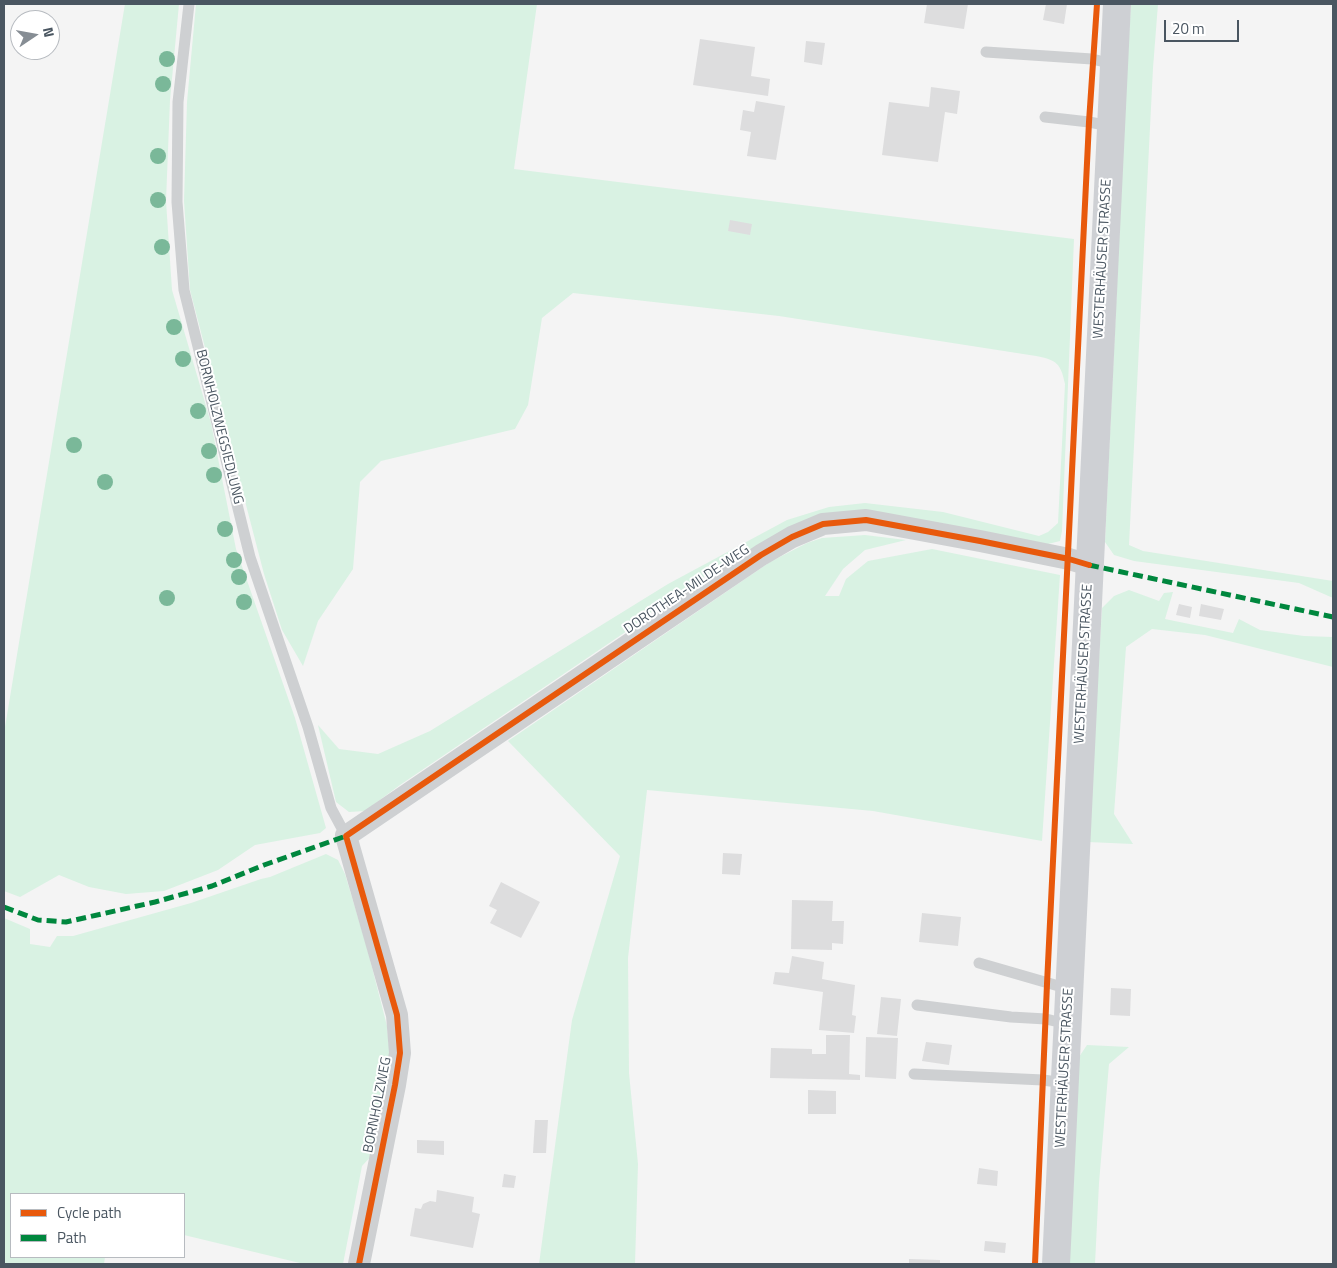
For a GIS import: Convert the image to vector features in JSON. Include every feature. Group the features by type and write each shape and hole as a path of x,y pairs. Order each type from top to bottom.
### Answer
{"main road":[{"name":"WESTERHÄUSER STRASSE","path":"1056,1264 1117,4"}],"street":[{"name":"DOROTHEA-MILDE-WEG","path":"346,836 761,555 792,537 823,524 866,520 980,541 1089,565"},
{"name":"BORNHOLZWEG","path":"346,836 397,1015 400,1053 359,1264"}],"lane":[{"name":"BORNHOLZWEGSIEDLUNG","path":"188,4 178,102 177,202 184,290 250,556 308,728 330,808 346,836"},
{"path":"986,52 1092,60 1113,64"},
{"path":"1045,117 1110,126"},
{"path":"979,963 1069,989"},
{"path":"917,1006 1011,1017 1046,1019 1067,1024"},
{"path":"914,1074 1043,1080 1064,1083"}],"green space":[{"path":"125,4 179,4 170,100 166,201 172,290 211,423 236,549 295,718 326,828 320,833 255,845 218,870 164,891 126,894 89,887 59,875 20,897 4,891 4,733"},
{"path":"196,4 537,4 514,169 1074,239 1062,531 1060,541 1044,545 941,523 784,530 675,594 624,633 400,785 365,811 349,812 336,802 318,725 339,749 378,754 430,731 668,584 787,520 829,507 865,503 943,512 1039,536 1048,532 1058,523 1065,384 1060,367 1057,364 1049,359 1036,356 779,316 573,293 542,318 528,405 515,429 381,461 360,482 353,569 318,621 303,666 282,630 264,574 190,290 184,201 187,102"},
{"path":"1131,4 1158,4 1153,68 1129,545 1143,551 1333,581 1333,598 1299,583 1134,561 1114,555 1105,542"},
{"path":"865,535 906,540 865,550 843,569 825,596 839,596 846,579 868,561 932,549 1060,575 1042,841 873,811 647,790 628,958 629,1073 638,1164 635,1264 539,1264 572,1020 620,856 508,741 770,562 807,543 822,538"},
{"path":"1129,590 1159,601 1164,593 1173,592 1165,619 1233,633 1239,619 1260,630 1304,636 1333,637 1333,667 1205,635 1152,629 1126,647 1114,814 1133,844 1088,842 1102,608 1114,596"},
{"path":"326,854 338,860 345,874 366,944 387,1026 391,1066 375,1152 362,1166 343,1264 304,1264 185,1235 185,1193 10,1193 10,1258 105,1258 104,1264 4,1264 4,918 30,929 30,944 50,947 57,936 73,936 191,903 270,877"},
{"path":"1087,1045 1129,1047 1109,1064 1099,1183 1095,1264 1069,1264 1079,1057"}],"building":[{"path":"927,4 968,4 964,29 924,23"},
{"path":"1046,4 1067,4 1064,24 1043,20"},
{"path":"700,39 755,47 751,76 770,79 768,96 693,85"},
{"path":"806,41 825,43 822,65 804,62"},
{"path":"931,87 960,91 957,114 945,112 938,162 882,155 889,102 929,107"},
{"path":"756,101 785,106 776,160 747,156 751,132 740,130 743,110 754,112"},
{"path":"730,220 752,224 750,235 728,231"},
{"path":"1179,604 1192,607 1190,618 1176,615"},
{"path":"1201,604 1224,609 1221,620 1199,616"},
{"path":"723,853 742,854 740,875 722,874"},
{"path":"501,882 540,902 521,938 490,923 497,910 489,906"},
{"path":"792,900 833,901 832,921 844,921 843,944 832,943 832,950 791,949"},
{"path":"922,913 961,917 958,946 919,942"},
{"path":"792,956 824,962 822,979 855,985 852,1015 856,1016 854,1033 819,1030 823,992 773,984 775,972 789,973"},
{"path":"1111,988 1131,989 1130,1016 1110,1015"},
{"path":"881,997 901,999 897,1036 877,1034"},
{"path":"826,1035 850,1035 849,1074 860,1075 860,1080 770,1078 771,1048 812,1049 812,1054 826,1054"},
{"path":"866,1037 898,1038 896,1079 865,1077"},
{"path":"926,1042 952,1045 949,1065 922,1061"},
{"path":"808,1090 836,1091 836,1114 808,1114"},
{"path":"535,1120 548,1120 546,1153 533,1153"},
{"path":"417,1140 444,1141 444,1155 417,1153"},
{"path":"979,1168 998,1171 997,1186 977,1184"},
{"path":"504,1174 516,1176 514,1188 502,1187"},
{"path":"437,1190 474,1197 472,1212 480,1214 473,1248 410,1236 415,1208 421,1209 423,1204 430,1201 436,1202"},
{"path":"985,1241 1006,1243 1005,1253 984,1251"},
{"path":"909,1259 940,1260 940,1264 909,1264"}],"marked path":[{"path":"1089,565 1333,617"},
{"path":"4,907 38,920 66,922 155,902 212,886 346,836"}],"cycle path":[{"path":"1035,1264 1089,122 1097,4"},
{"path":"359,1264 400,1053 397,1015 346,836 761,555 792,537 823,524 866,520 980,541 1069,559 1089,565"}]}
